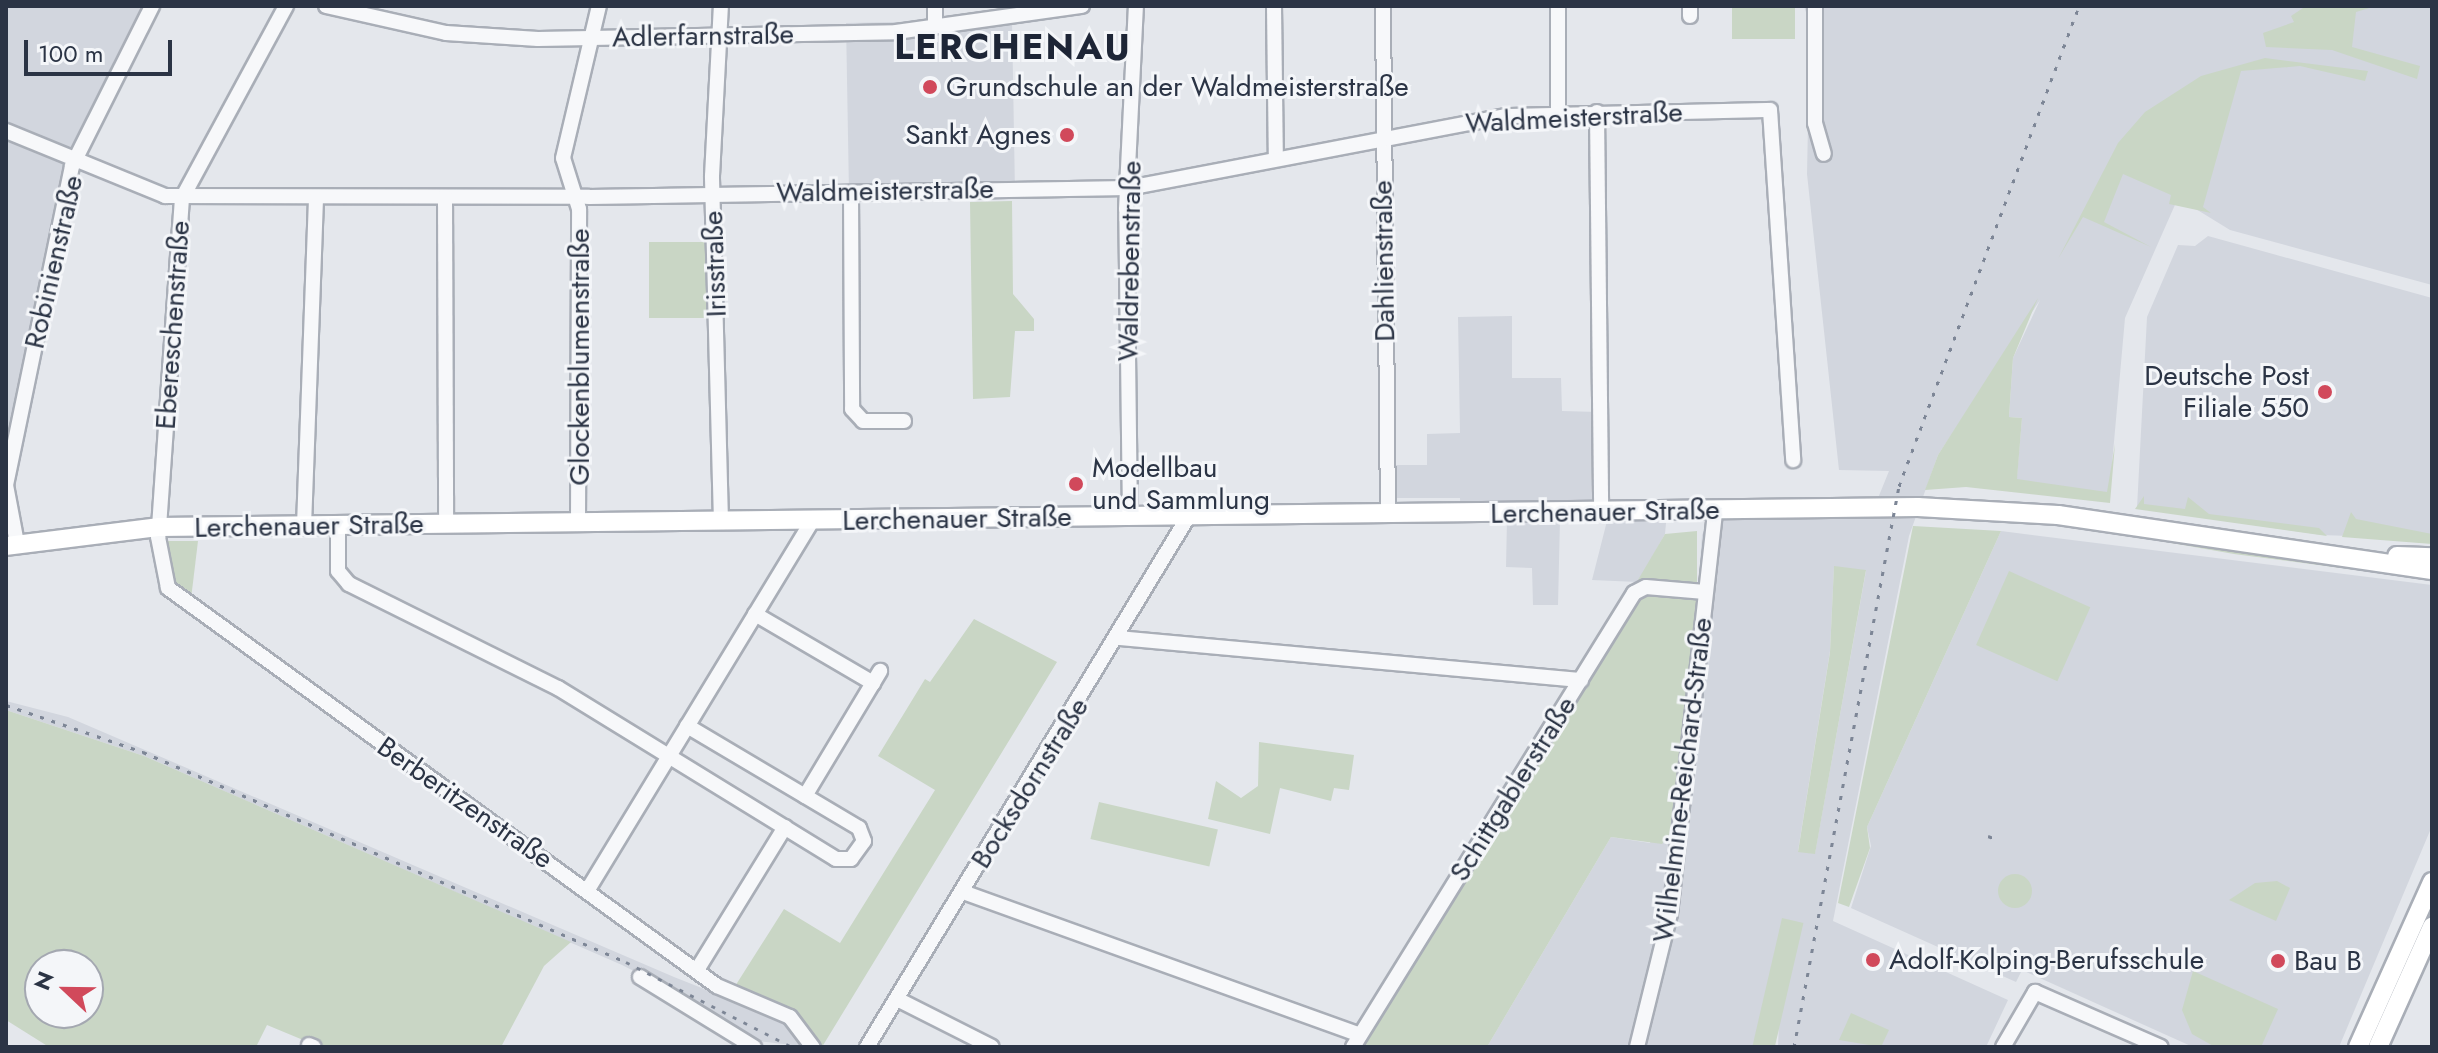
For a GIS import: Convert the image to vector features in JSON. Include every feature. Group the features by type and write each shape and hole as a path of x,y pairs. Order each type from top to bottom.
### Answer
{"main road":[{"name":"Lerchenauer Straße","path":"12,544 159,527 1918,507 2058,515 2432,570"},
{"name":"Lerchenauer Straße","path":"2339,556 2432,557"},
{"path":"2358,1047 2432,882"},
{"path":"2378,1047 2432,927"}],"street":[{"name":"Robinienstraße","path":"6,485 69,175 80,162 152,6"},
{"name":"Ebereschenstraße","path":"159,527 182,198 286,6"},
{"name":"Adlerfarnstraße","path":"326,6 446,33 591,38 720,36 935,26 1021,8 1082,6"},
{"name":"Glockenblumenstraße","path":"578,523 579,209 563,158 599,6"},
{"name":"Irisstraße","path":"721,6 713,193 721,522"},
{"path":"935,6 935,26"},
{"name":"Waldrebenstraße","path":"1130,517 1128,188 1136,6"},
{"path":"1274,6 1276,159"},
{"name":"Dahlienstraße","path":"1383,6 1388,515"},
{"path":"1558,6 1558,114"},
{"path":"1815,6 1815,123 1824,154"},
{"name":"Waldmeisterstraße","path":"6,131 80,162 182,198 851,193 1128,188 1383,136 1558,114 1770,110 1793,460"},
{"path":"1597,112 1601,512"},
{"path":"851,193 852,409 863,421 904,421"},
{"path":"445,197 446,525"},
{"path":"304,526 316,198"},
{"path":"6,485 12,544"},
{"name":"Wilhelmine-Reichard-Straße","path":"1637,1047 1670,914 1715,510"},
{"name":"Bocksdornstraße","path":"867,1047 1119,638 1188,517"},
{"path":"587,891 812,521"},
{"path":"338,526 338,571 349,584 558,688 844,862 859,848 865,834 859,828 687,726"},
{"name":"Berberitzenstraße","path":"159,527 159,563 179,601 697,970 790,1017 813,1047"},
{"name":"Schittgablerstraße","path":"1357,1041 1641,588 1705,592"},
{"path":"755,614 877,677 805,796"},
{"path":"1119,638 1581,680"},
{"path":"697,970 785,827"},
{"path":"963,892 1357,1041"},
{"path":"640,977 754,1047"},
{"path":"2003,1047 2035,992 2161,1047"},
{"path":"897,999 992,1047"}],"shaded area":[{"path":"6,6 159,6 72,163 7,480 17,544 6,547"},
{"path":"1804,6 2432,6 2432,285 2230,230 2178,198 2125,318 2109,498 2016,487 2022,418 2009,417 2013,358 2040,300 1938,455 1909,536 1833,921 2008,1000 1986,1047 1778,1047 1783,919 1757,1047 1487,1047 1611,837 1650,843 1697,605 1702,535 1714,510 1874,508 1889,471 1839,470 1807,174 1810,25","holes":["1834,567 1866,571 1815,853 1798,851 1830,651"]},
{"name":"Grundschule an der Waldmeisterstraße","path":"1012,20 1015,182 849,185 846,23"},
{"path":"2208,236 2432,298 2432,539 2322,535 2137,508 2147,317 2178,245 2195,246"},
{"path":"1512,316 1512,378 1561,378 1562,411 1598,412 1600,512 1667,512 1665,534 1638,582 1592,580 1607,521 1560,520 1558,605 1533,605 1532,568 1506,567 1507,519 1461,519 1460,498 1394,498 1393,465 1427,465 1427,434 1460,433 1458,317"},
{"path":"2001,531 2432,585 2432,826 2339,1047 2193,1047 2022,970 2016,982 1851,908 1871,846 1867,827"},
{"path":"6,701 68,717 727,998 770,1002 809,1047 741,1039 695,1002 622,965 144,756 6,710"}],"green space":[{"path":"1732,6 1795,6 1795,39 1732,39"},
{"path":"2306,6 2376,6 2356,12 2352,47 2420,66 2417,79 2332,50 2266,47 2263,33 2294,22 2291,16"},
{"path":"2265,58 2368,71 2365,81 2300,66 2241,71 2203,207 2211,213 2169,204 2171,195 2123,174 2104,222 2151,247 2083,217 2058,259 2118,143 2145,112 2201,76"},
{"path":"1012,201 1013,294 1034,319 1034,331 1015,331 1010,397 973,399 970,202"},
{"path":"649,242 709,242 709,318 649,318"},
{"path":"2038,298 2013,358 2009,417 2022,418 2017,479 2107,492 2115,444 2110,503 1966,487 1925,490 1938,455"},
{"path":"2144,496 2144,504 2185,509 2188,497 2209,514 2319,528 2327,536 2135,509"},
{"path":"2351,512 2356,519 2432,534 2432,544 2342,537"},
{"path":"1913,526 2001,531 1867,827 1870,848 1849,907 1838,903"},
{"path":"2097,530 2432,577 2432,580 2234,554"},
{"path":"1697,531 1697,605 1672,831 1662,844 1611,837 1487,1047 1363,1047 1665,534"},
{"path":"166,541 198,541 191,599 171,578"},
{"path":"1834,566 1866,570 1815,854 1798,852 1830,652"},
{"path":"2009,571 2090,607 2057,681 1976,645"},
{"path":"974,619 1057,662 822,1047 809,1047 789,1019 732,991 784,909 840,943 935,790 878,756 925,679 930,682"},
{"path":"6,710 144,756 571,942 544,966 501,1047 320,1047 267,1025 256,1047 49,1047 6,1020"},
{"path":"1259,742 1354,755 1349,790 1334,788 1331,801 1280,788 1270,834 1208,819 1216,781 1241,798 1258,786"},
{"path":"1099,802 1218,829 1209,866 1090,839"},
{"path":"2015,874 2027,879 2032,891 2027,903 2015,908 2003,903 1998,891 2003,879"},
{"path":"2277,881 2290,888 2276,921 2229,900 2255,883"},
{"path":"1782,918 1803,923 1775,1047 1753,1046"},
{"path":"2193,971 2278,1009 2261,1047 2215,1047 2192,1034 2182,1010"},
{"path":"1851,1013 1889,1030 1881,1047 1839,1040"}],"railway":[{"path":"1794,1047 1899,486 2079,6"},
{"path":"6,705 143,752 626,962 792,1047"},
{"path":"1988,836 1996,839"}],"place":[{"name":"Grundschule an der Waldmeisterstraße","path":"930,87"},
{"name":"Sankt Agnes","path":"1067,135"},
{"name":"Deutsche Post Filiale 550","path":"2325,392"},
{"name":"Modellbau und Sammlung","path":"1076,484"},
{"name":"Adolf-Kolping-Berufsschule","path":"1873,960"},
{"name":"Bau B","path":"2278,961"}],"district":[{"name":"LERCHENAU","path":"1013,47"}]}
